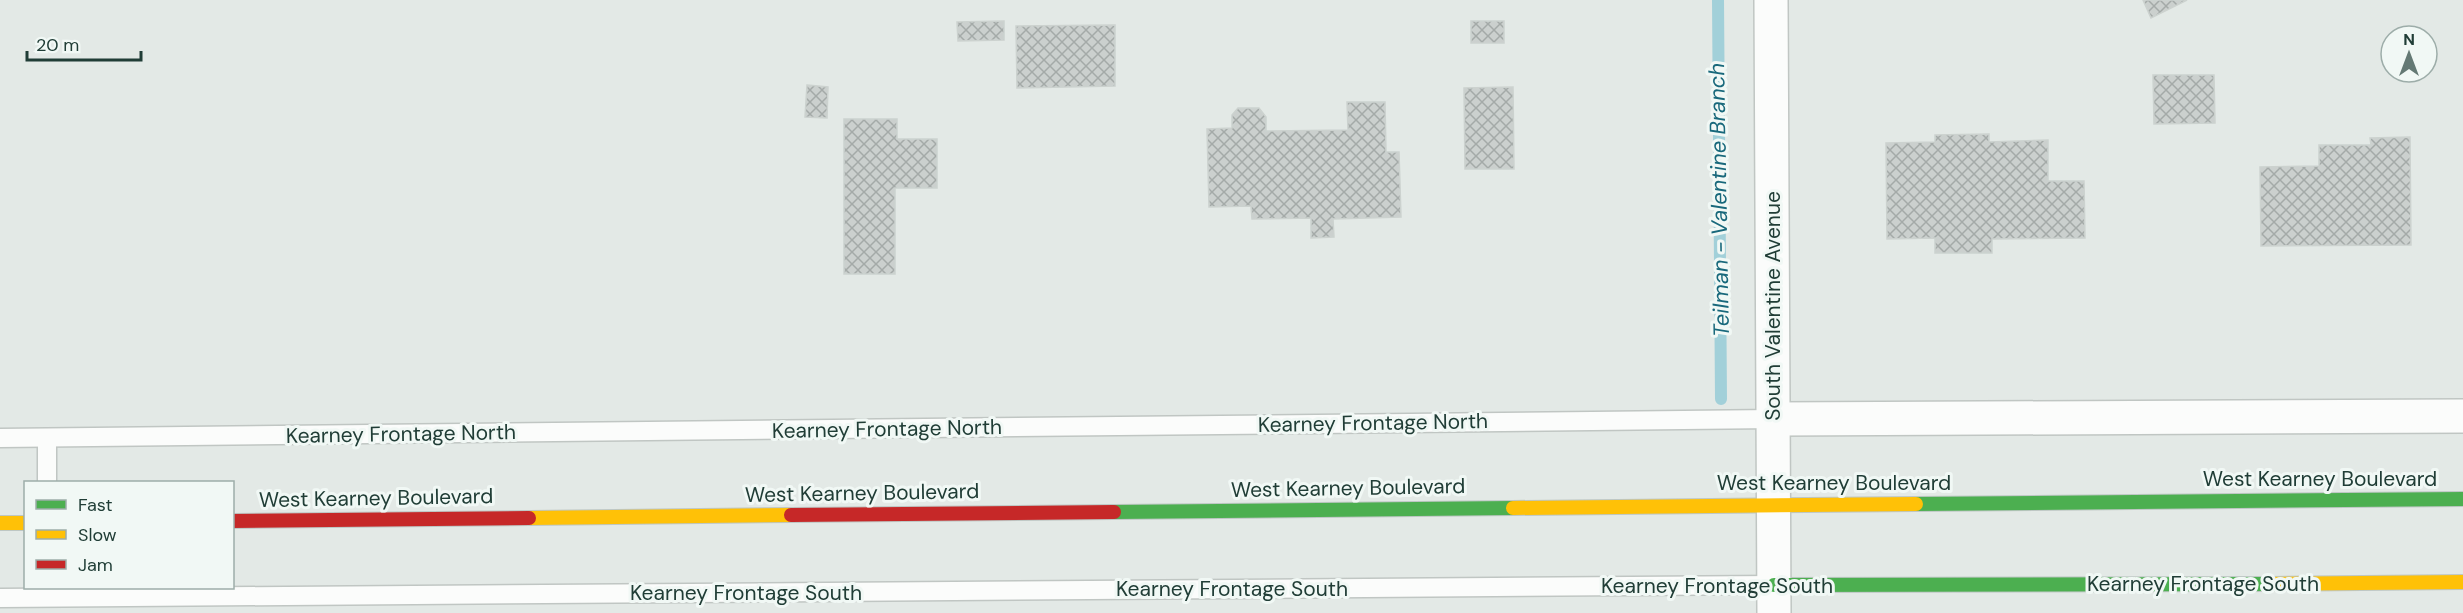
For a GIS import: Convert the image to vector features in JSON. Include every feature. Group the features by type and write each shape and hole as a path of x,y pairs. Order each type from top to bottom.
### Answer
{"street":[{"name":"South Valentine Avenue","path":"1771,0 1774,599"},
{"path":"1773,419 2463,416"},
{"name":"West Kearney Boulevard","path":"234,521 2463,499"},
{"path":"0,523 24,523"},
{"name":"Kearney Frontage South","path":"1774,599 2197,585 2463,582"}],"lane":[{"name":"Kearney Frontage North","path":"0,438 1773,419"},
{"path":"47,438 48,481"},
{"name":"Kearney Frontage South","path":"0,598 1774,599"}],"building":[{"path":"2143,0 2187,0 2151,18"},
{"path":"1004,21 1004,40 958,41 957,22"},
{"path":"1471,21 1504,21 1504,43 1471,43"},
{"path":"1115,25 1115,86 1017,88 1016,26"},
{"path":"2153,75 2214,75 2215,123 2154,124"},
{"path":"807,85 828,87 827,118 805,117"},
{"path":"1513,87 1514,169 1465,169 1464,88"},
{"path":"1347,102 1385,102 1386,152 1399,152 1401,217 1333,219 1334,237 1311,238 1311,218 1252,219 1251,206 1209,207 1207,129 1232,128 1232,115 1238,108 1259,108 1266,117 1266,131 1348,130"},
{"path":"844,119 897,119 897,139 937,139 937,188 895,188 895,274 844,274"},
{"path":"1989,134 1989,142 2048,140 2048,181 2084,181 2085,238 1992,239 1992,253 1935,253 1935,238 1887,239 1886,143 1935,142 1935,135"},
{"path":"2410,137 2411,245 2261,246 2260,167 2319,166 2319,145 2371,145 2370,138"}],"waterway":[{"name":"Teilman - Valentine Branch","path":"1718,0 1721,399"}],"traffic: fast":[{"path":"1916,504 2463,499"},
{"path":"1114,512 1513,508"},
{"path":"1774,585 2272,584"}],"traffic: slow":[{"path":"1513,508 1916,504"},
{"path":"529,518 791,515"},
{"path":"0,523 24,523"},
{"path":"2272,584 2463,582"}],"traffic: jam":[{"path":"791,515 1114,512"},
{"path":"234,521 529,518"}]}
